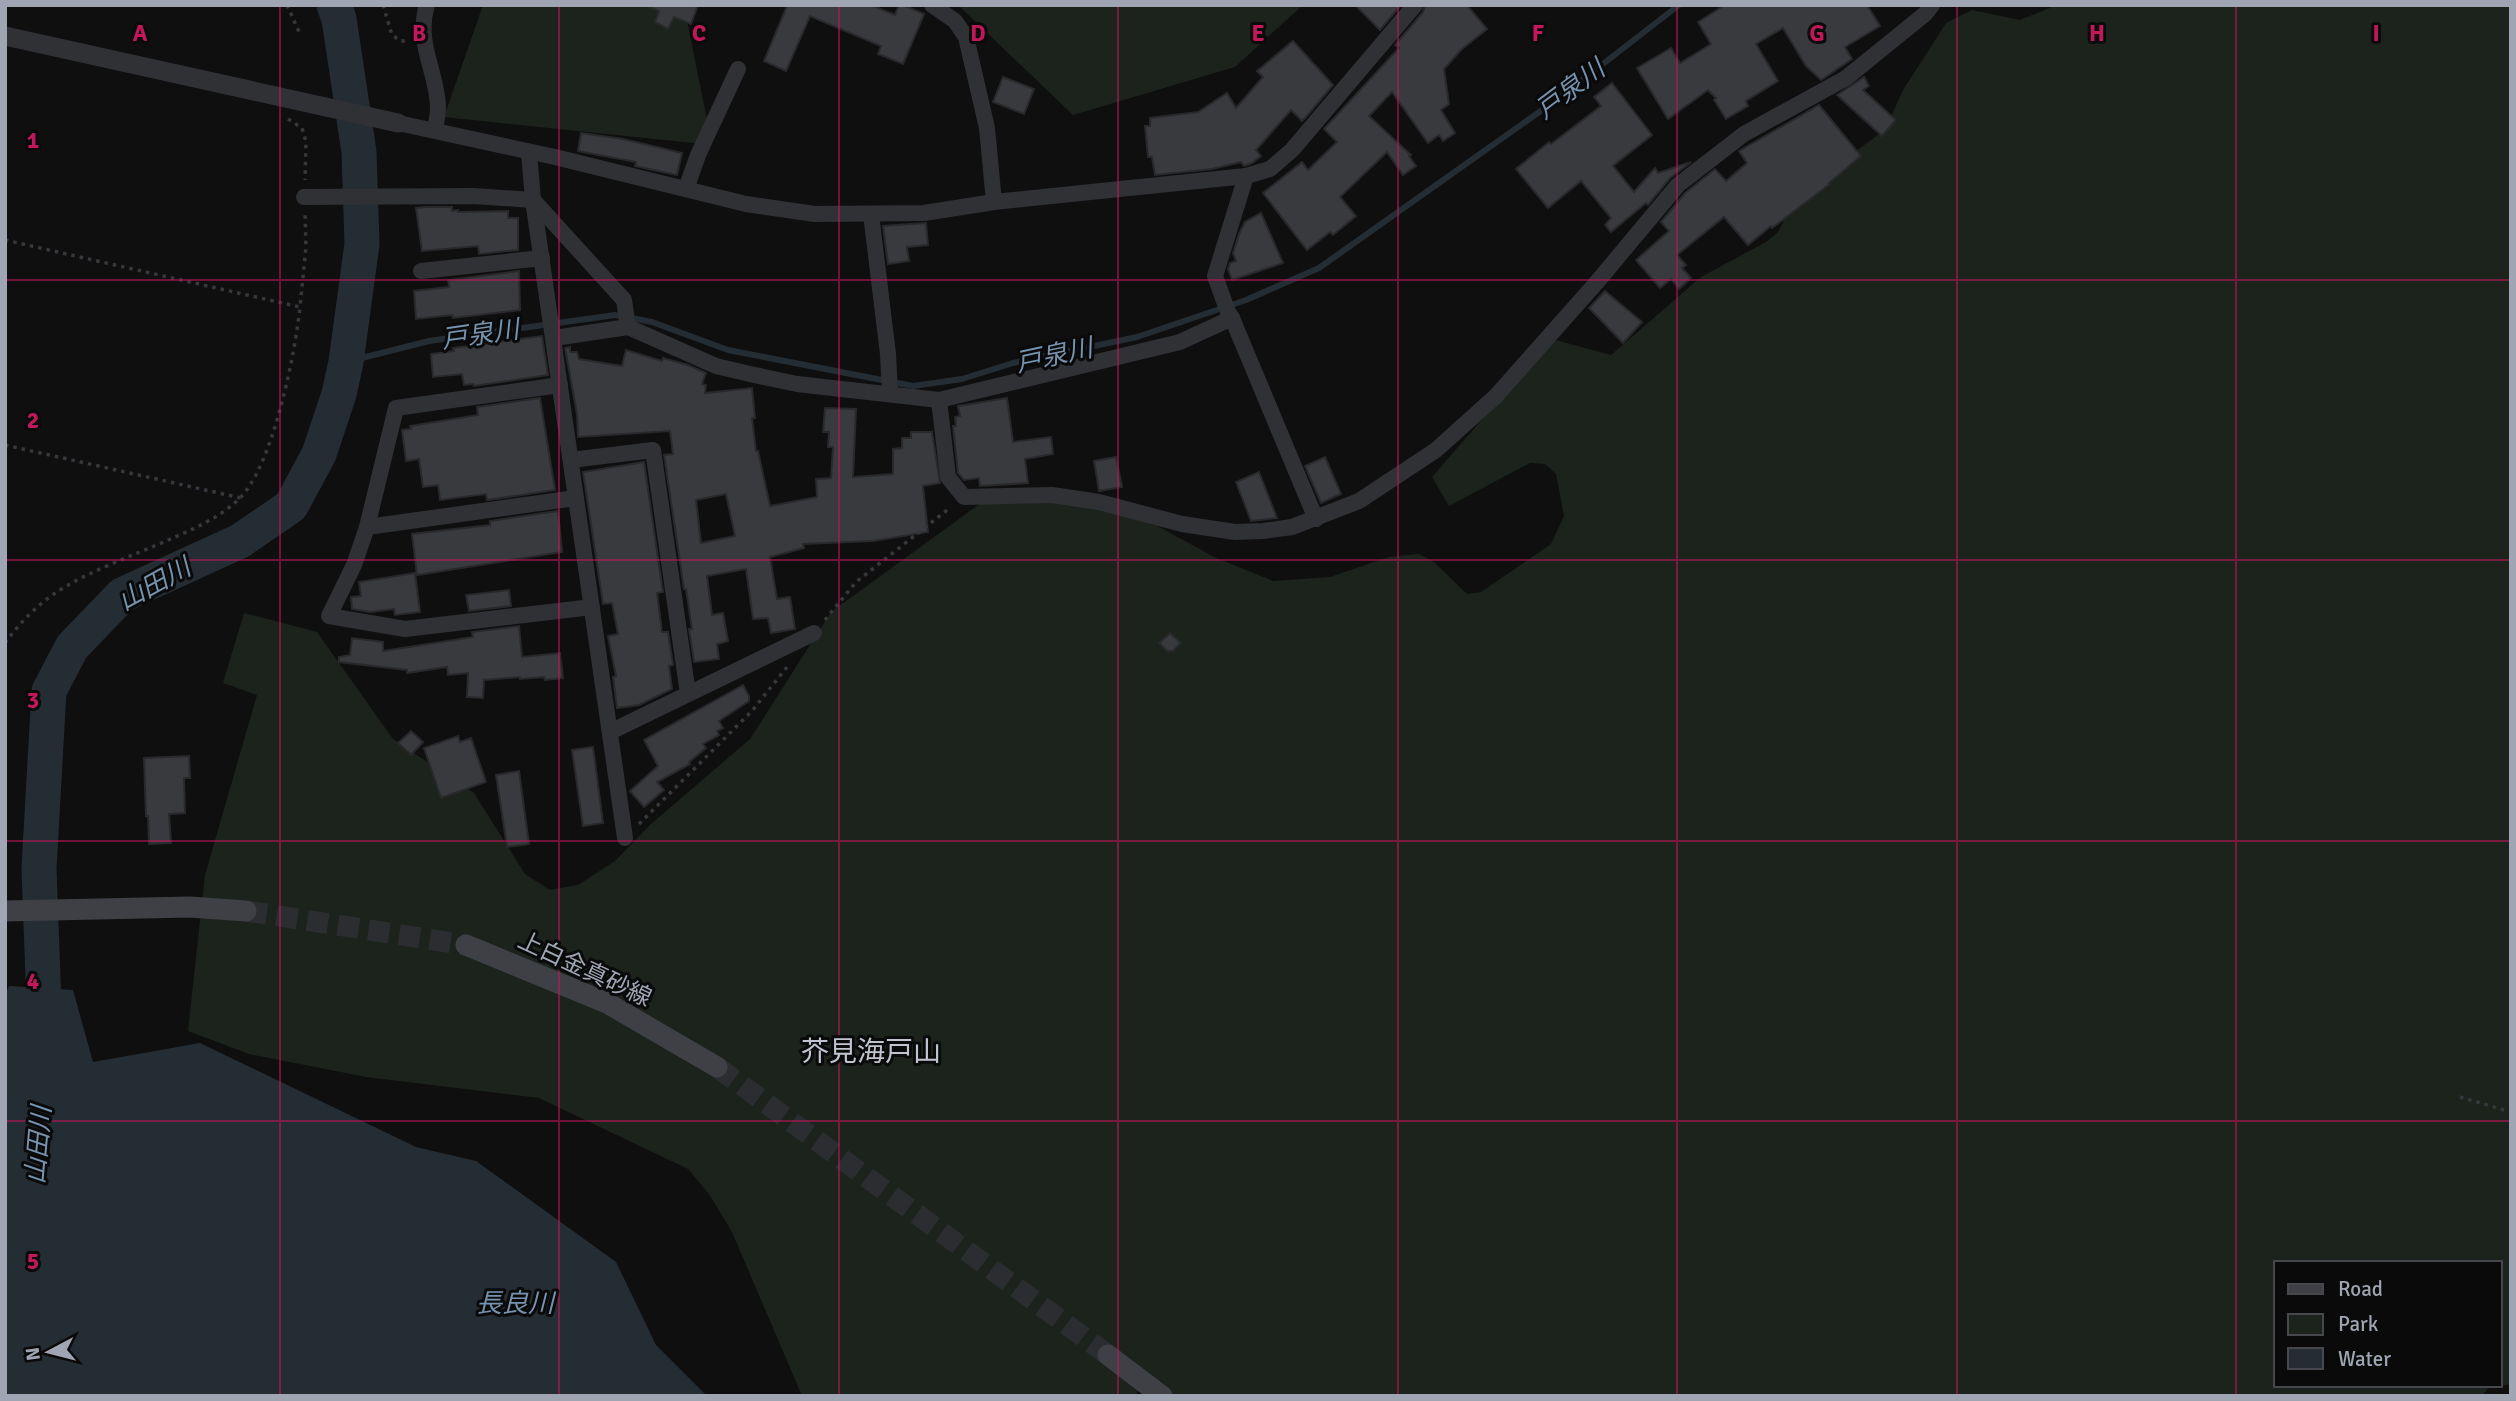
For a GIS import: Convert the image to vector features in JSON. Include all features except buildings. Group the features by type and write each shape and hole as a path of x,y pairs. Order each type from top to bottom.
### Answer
{"main road":[{"path":"5,911 190,907 246,911"},
{"name":"上白金真砂線","path":"466,945 607,1003 716,1067"},
{"path":"1108,1355 1162,1396"}],"street":[{"path":"427,5 424,14 424,42 438,107 435,130"},
{"path":"932,5 955,21 967,37 987,128 994,202"},
{"path":"5,36 435,130 746,204 814,215 924,213 994,202 1246,177 1270,169 1292,150 1415,5"},
{"path":"939,400 948,477 964,497 1052,495 1099,502 1182,524 1236,532 1292,527 1316,519 1359,501 1436,450 1496,396 1678,185 1744,134 1846,78 1925,14 1932,5"},
{"path":"686,189 698,155 737,69"},
{"path":"529,152 533,200 625,838"},
{"path":"1246,177 1215,275 1316,519"},
{"path":"304,197 473,196 533,200 624,300 627,325"},
{"path":"871,214 888,354 890,393"},
{"path":"421,271 542,258"},
{"path":"552,326 627,325 716,366 797,383 939,400 1180,342 1230,315"},
{"path":"560,385 397,408 367,527 354,565 329,617 405,629 592,607"},
{"path":"571,460 653,450 688,694"},
{"path":"367,527 576,499"},
{"path":"610,732 814,632"}],"path":[{"path":"287,5 300,34"},
{"path":"383,5 392,35 401,41 424,42"},
{"path":"5,642 30,613 55,593 213,520 241,498 255,479 272,436 296,345 306,247 306,142 302,128 281,115"},
{"path":"5,240 300,307"},
{"path":"5,445 241,498"},
{"path":"2460,1097 2511,1112"}],"green space":[{"path":"483,5 684,5 712,145 444,117"},
{"path":"958,5 1303,5 1235,67 1073,115"},
{"path":"2057,5 2511,5 2511,1384 2502,1386 2502,1261 2274,1261 2274,1387 2494,1387 2488,1388 2482,1396 1155,1396 1140,1387 1135,1396 802,1396 732,1232 709,1194 688,1169 539,1098 366,1077 249,1054 188,1031 205,875 257,695 223,683 244,613 317,632 393,739 474,793 525,874 550,890 578,885 615,861 651,824 750,739 831,612 981,503 1053,493 1145,519 1214,557 1273,581 1330,577 1389,557 1419,554 1434,562 1467,594 1481,592 1551,544 1564,516 1556,474 1545,464 1530,463 1449,506 1432,477 1552,339 1611,355 1701,277 1766,242 1778,232 1799,192 1885,130 1903,90 1946,23 1972,10 2020,20"}],"water":[{"name":"長良川","path":"9,986 73,990 93,1062 200,1043 416,1147 476,1161 616,1262 656,1345 707,1396 5,1396 5,996"}],"waterway":[{"name":"山田川","path":"45,1034 39,868 49,691 72,647 122,595 240,541 291,506 319,454 339,394 362,244 359,152 339,19 334,5"},
{"name":"戸泉川","path":"346,362 429,341 615,315 652,322 728,350 913,386 962,379 1013,363 1137,337 1246,300 1319,268 1559,98 1679,5"}],"tunnel":[{"path":"246,911 466,945"},
{"path":"717,1067 1108,1355"}],"district":[{"name":"芥見海戸山","path":"871,1051"}]}
